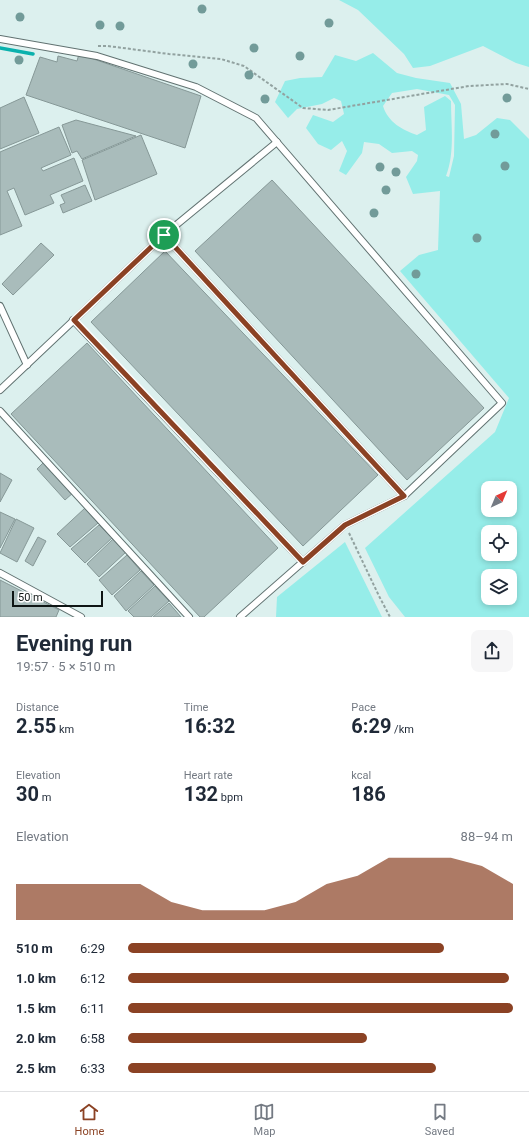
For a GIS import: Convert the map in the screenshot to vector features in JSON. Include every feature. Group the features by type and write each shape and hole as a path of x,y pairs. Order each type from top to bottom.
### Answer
{"lane":[{"path":"0,39 98,56 196,87 256,118 502,403 404,496 345,525 240,617"},
{"path":"0,390 164,235 277,142"},
{"path":"164,235 404,496"},
{"path":"0,306 27,365"},
{"path":"74,320 303,562"},
{"path":"0,411 189,617"},
{"path":"0,573 80,617"}],"path":[{"path":"93,46 108,46 221,59 244,66 303,108 328,110 469,86 507,84 529,89"},
{"path":"345,525 390,617"}],"shaded area":[{"path":"339,0 529,0 529,67 516,63 483,46 430,66 413,68 404,54 358,10"},
{"path":"373,53 397,73 416,78 450,83 461,104 464,139 476,135 497,118 510,120 529,139 529,617 405,617 389,597 365,548 495,432 509,398 400,271 419,255 438,250 440,191 413,194 406,177 417,161 418,155 412,151 392,153 379,144 364,142 362,153 346,175 339,171 347,151 342,141 331,150 318,144 306,128 313,115 333,122 344,114 341,101 334,98 322,104 297,109 288,118 275,102 285,81 300,78 322,77 335,55 356,61","holes":["417,89 449,95 455,105 454,156 449,177 446,176 452,148 451,101 445,96 424,107 426,130 417,135 396,125 385,112 383,106 392,93"]},
{"path":"345,542 382,617 276,617 277,597"}],"building":[{"path":"79,54 201,96 185,148 26,95 40,57 57,62 58,56 77,61"},
{"path":"24,97 39,133 0,149 0,108"},
{"path":"76,120 136,136 82,159 77,151 72,153 62,125"},
{"path":"59,127 71,155 41,168 43,171 74,158 83,181 50,195 54,203 25,215 14,188 7,191 22,226 0,235 0,152"},
{"path":"141,135 157,174 95,200 82,160"},
{"path":"272,180 484,408 407,480 195,251"},
{"path":"85,185 92,201 63,213 60,205 65,203 61,195"},
{"path":"41,243 54,255 13,295 2,284"},
{"path":"165,251 378,475 303,546 91,322"},
{"path":"87,343 278,548 204,617 200,617 11,414"},
{"path":"45,461 74,492 65,500 37,469"},
{"path":"0,473 12,480 0,502"},
{"path":"85,508 98,523 70,547 57,534"},
{"path":"0,512 15,519 0,548"},
{"path":"16,519 34,528 17,562 0,553"},
{"path":"99,525 112,538 85,563 71,549"},
{"path":"38,537 46,541 33,566 25,561"},
{"path":"113,539 126,552 99,577 87,564"},
{"path":"127,555 140,570 112,595 99,580"},
{"path":"141,571 154,585 126,611 114,596"},
{"path":"0,580 59,610 56,617 0,617"},
{"path":"155,586 169,601 151,617 134,617 128,611"},
{"path":"169,603 181,617 153,617"}],"waterway":[{"path":"0,48 33,54"}],"route":[{"path":"164,235 404,496 345,525 303,562 74,320 164,235"}]}
